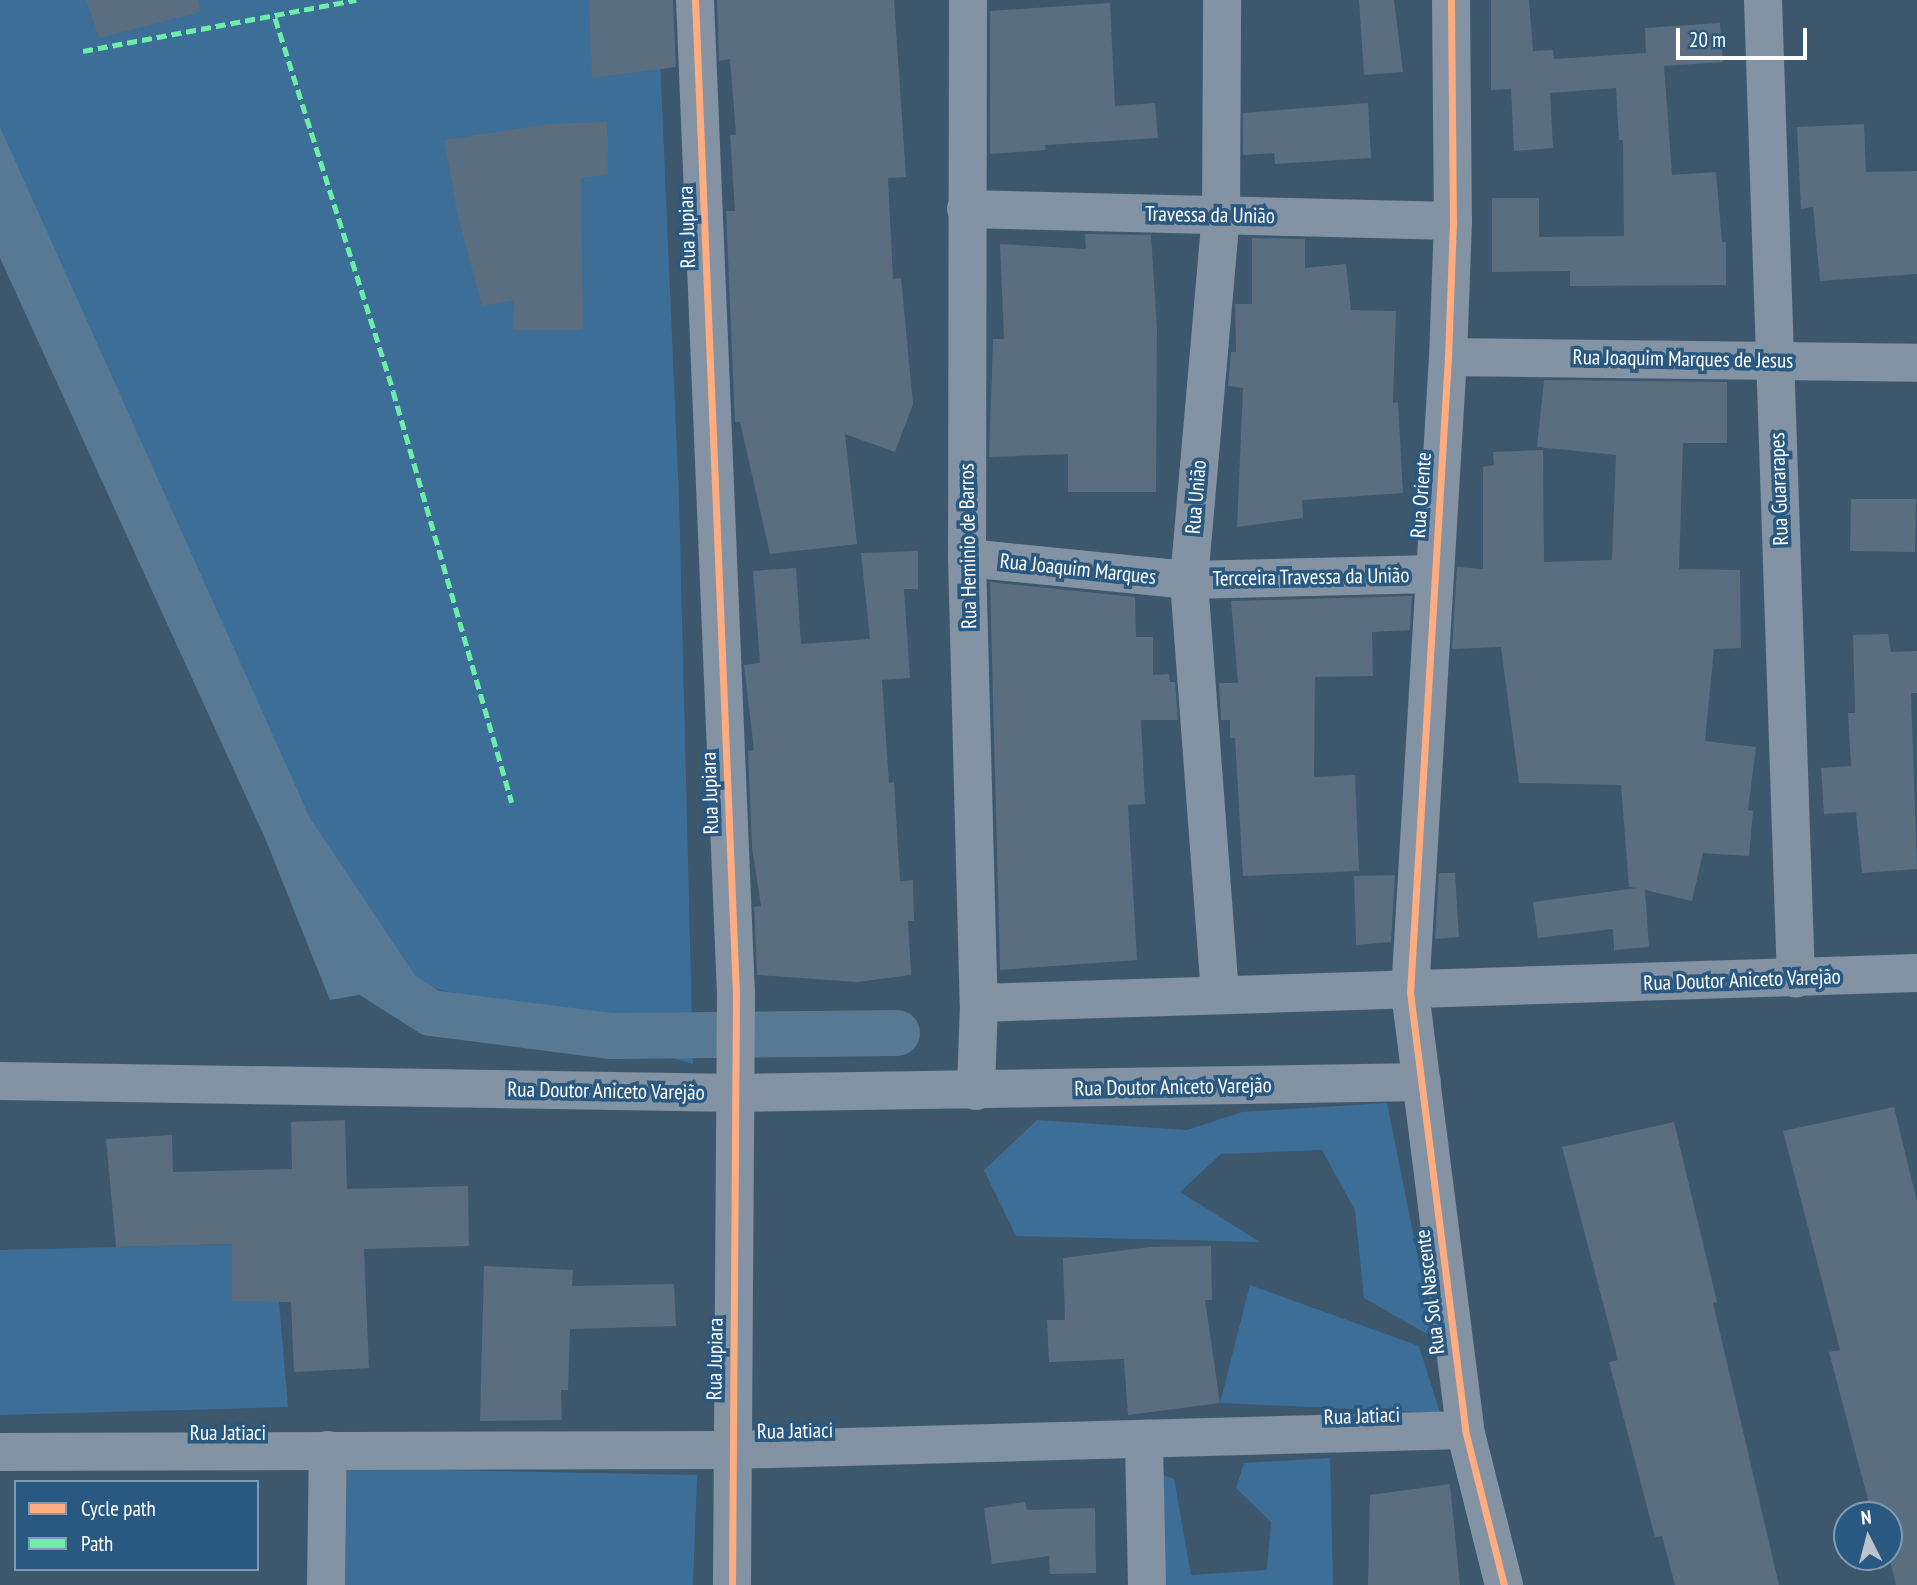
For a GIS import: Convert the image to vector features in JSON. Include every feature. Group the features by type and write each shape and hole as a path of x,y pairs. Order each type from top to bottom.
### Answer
{"street":[{"name":"Rua Jupiara","path":"695,0 736,995 732,1585"},
{"name":"Rua Heminio de Barros","path":"968,0 967,558 978,1012 976,1079"},
{"name":"Rua União","path":"1220,994 1189,580 1221,215 1222,0"},
{"name":"Rua Oriente","path":"1410,1000 1433,574 1448,358 1453,221 1451,0"},
{"name":"Rua Guararapes","path":"1763,0 1797,978"},
{"name":"Travessa da União","path":"966,209 1453,221"},
{"name":"Rua Joaquim Marques de Jesus","path":"1448,358 1917,363"},
{"name":"Rua Joaquim Marques","path":"967,558 1189,580"},
{"name":"Tercceira Travessa da União","path":"1189,580 1433,574"},
{"name":"Rua Doutor Aniceto Varejão","path":"978,1012 1220,994 1410,1000 1917,973"},
{"name":"Rua Sol Nascente","path":"1410,1000 1465,1430 1504,1585"},
{"name":"Rua Doutor Aniceto Varejão","path":"0,1081 737,1075 976,1079 1420,1070"},
{"name":"Rua Jatiaci","path":"0,1452 731,1450 1144,1442 1465,1430"},
{"path":"1144,1442 1147,1585"},
{"path":"326,1585 328,1450"}],"shaded area":[{"path":"0,0 601,0 660,59 679,499 693,1064 421,984 310,818 0,150"},
{"path":"0,127 310,818 421,984 330,1000 265,838 0,258"},
{"path":"1387,1103 1434,1338 1364,1298 1355,1210 1322,1150 1221,1154 1180,1192 1260,1242 1016,1236 984,1170 1037,1120 1187,1130 1242,1112"},
{"path":"274,1243 288,1407 0,1415 0,1250"},
{"path":"1250,1285 1419,1346 1440,1413 1220,1403"},
{"path":"1330,1458 1333,1585 1152,1585 1154,1472 1174,1479 1191,1575 1267,1570 1271,1522 1236,1488 1244,1463"},
{"path":"347,1468 697,1475 693,1585 345,1585"}],"building":[{"path":"86,0 198,0 200,12 99,38"},
{"path":"589,0 673,0 676,67 592,78"},
{"path":"717,0 894,0 906,177 888,178 893,279 901,278 913,404 895,452 845,434 857,544 770,554 740,422 735,422 726,211 735,211 730,135 736,135 730,59 719,61"},
{"path":"1359,0 1394,0 1403,72 1364,75"},
{"path":"1491,0 1529,0 1533,51 1553,50 1554,59 1646,53 1645,28 1720,23 1723,62 1664,66 1672,175 1716,172 1722,242 1726,242 1726,285 1570,286 1570,271 1492,272 1492,198 1539,198 1539,237 1624,236 1623,140 1619,140 1616,88 1550,93 1553,148 1514,151 1511,89 1491,90"},
{"path":"1110,3 1115,106 1155,103 1158,138 1045,145 1046,150 990,154 990,11"},
{"path":"1368,103 1371,158 1275,164 1274,153 1243,155 1243,113"},
{"path":"607,122 608,175 581,178 583,330 513,330 514,300 482,306 458,216 444,140 549,124"},
{"path":"1864,124 1866,172 1917,171 1917,274 1820,281 1813,207 1801,209 1797,127"},
{"path":"1085,234 1151,235 1157,330 1156,492 1068,492 1068,454 989,457 993,339 1004,339 1000,244 1086,249"},
{"path":"1252,238 1305,239 1305,268 1346,264 1351,310 1396,311 1393,403 1398,402 1403,493 1302,500 1303,518 1237,527 1243,388 1228,386 1231,352 1236,352 1235,304 1252,304"},
{"path":"1544,380 1727,382 1727,443 1683,443 1679,569 1740,570 1741,648 1714,649 1705,741 1756,747 1748,810 1753,811 1749,856 1703,853 1692,901 1645,890 1649,947 1614,950 1613,929 1538,938 1533,902 1637,888 1629,887 1621,785 1519,783 1501,647 1452,649 1457,567 1483,569 1483,467 1494,465 1493,452 1543,450 1544,562 1612,560 1616,455 1537,447"},
{"path":"1851,499 1916,499 1915,552 1850,551"},
{"path":"918,551 918,589 904,589 910,678 882,680 889,783 894,782 900,881 913,880 914,921 908,921 911,975 857,982 757,975 754,907 761,906 752,848 748,751 754,750 744,665 760,663 753,571 796,568 801,644 870,639 861,553"},
{"path":"990,582 1135,597 1136,637 1153,637 1153,675 1169,674 1170,682 1175,682 1178,720 1141,720 1145,804 1128,805 1137,960 1000,970"},
{"path":"1412,596 1410,630 1372,632 1373,676 1315,677 1314,777 1355,775 1359,871 1243,876 1235,738 1230,738 1230,720 1221,720 1219,683 1238,683 1231,601"},
{"path":"1888,634 1891,652 1917,651 1917,693 1911,693 1917,869 1862,873 1856,812 1824,814 1821,768 1851,766 1848,713 1855,713 1853,635"},
{"path":"1439,873 1455,873 1459,937 1435,939"},
{"path":"1395,875 1391,942 1356,945 1354,876"},
{"path":"1894,1107 1917,1202 1917,1585 1896,1585 1892,1571 1903,1571 1903,1501 1868,1501 1829,1352 1840,1350 1783,1131"},
{"path":"345,1120 347,1189 468,1186 469,1246 364,1249 369,1368 294,1372 291,1302 232,1301 232,1244 116,1247 106,1139 172,1135 173,1172 292,1169 291,1122"},
{"path":"1674,1122 1717,1302 1713,1303 1779,1585 1675,1585 1662,1536 1655,1537 1609,1362 1618,1360 1562,1147"},
{"path":"1211,1246 1212,1300 1205,1300 1220,1403 1128,1415 1124,1359 1049,1362 1047,1320 1065,1320 1063,1258 1149,1247"},
{"path":"484,1266 573,1270 572,1286 674,1284 676,1326 570,1329 568,1390 561,1390 562,1420 480,1421"},
{"path":"1450,1484 1460,1585 1368,1585 1370,1495"},
{"path":"1025,1502 1027,1510 1095,1508 1096,1573 1050,1574 1049,1556 992,1564 984,1508"}],"waterway":[{"path":"345,951 351,962 431,1013 610,1036 897,1033"}],"marked path":[{"path":"83,51 356,0"},
{"path":"275,18 393,391 512,802"}],"cycle path":[{"path":"695,0 736,995 732,1585"},
{"path":"1451,0 1453,221 1448,357 1410,992 1465,1430 1504,1585"}]}
